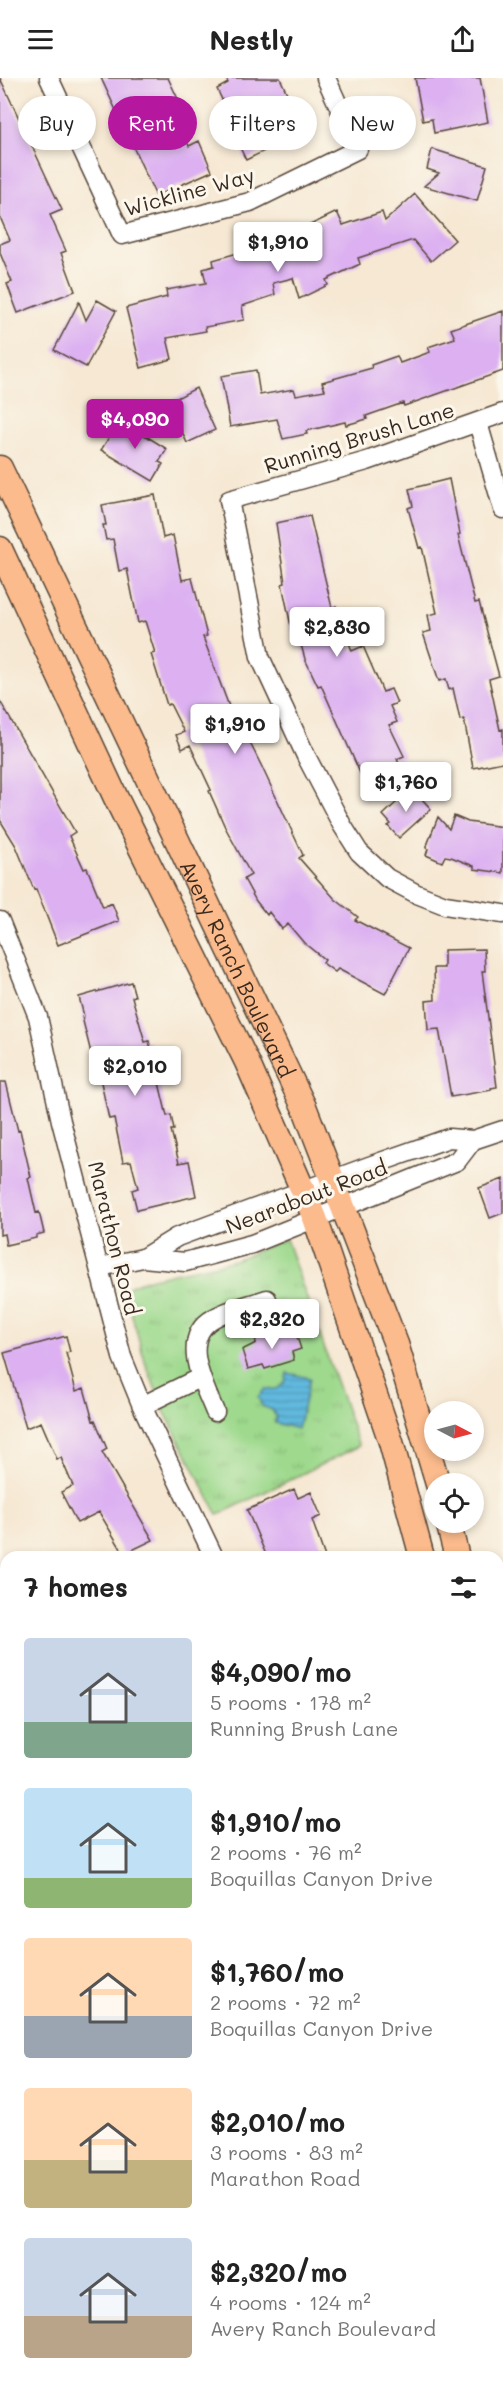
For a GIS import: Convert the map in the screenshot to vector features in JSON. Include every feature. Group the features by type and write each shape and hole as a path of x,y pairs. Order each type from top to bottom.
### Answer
{"main road":[{"name":"Avery Ranch Boulevard","path":"0,468 305,1109 396,1344 435,1473"},
{"name":"Avery Ranch Boulevard","path":"0,549 116,798 247,1062 315,1218 392,1442 421,1551"},
{"path":"451,1533 455,1551"}],"street":[{"name":"Wickline Way","path":"49,78 122,235 250,202 358,149 326,78"},
{"name":"Running Brush Lane","path":"503,413 367,461 229,500 260,657 321,786 359,852 387,878 417,894 445,904 503,914"},
{"path":"478,423 503,510"},
{"name":"Marathon Road","path":"0,921 38,1017 122,1357 142,1406 211,1551"},
{"name":"Nearabout Road","path":"143,1258 177,1237 333,1179 449,1138 473,1140 503,1130"},
{"name":"Nearabout Road","path":"100,1267 143,1258 184,1262 252,1244 457,1161 473,1140"},
{"path":"215,1412 201,1377 194,1350 198,1334 212,1318 267,1299"},
{"path":"142,1406 201,1377"}],"green space":[{"path":"286,1239 359,1446 218,1515 164,1411 145,1362 125,1290 145,1280 234,1260"}],"water":[{"path":"287,1373 310,1378 298,1429 275,1423 276,1417 272,1410 262,1406 258,1397 265,1389 277,1389 285,1382"}],"building":[{"path":"0,78 18,116 18,150 34,150 62,210 50,215 66,251 61,253 75,291 18,313 7,284 12,282 0,253 0,244 10,240 0,217"},
{"path":"101,78 168,78 177,96 109,96"},
{"path":"226,78 280,78 288,96 220,96 217,89 228,83"},
{"path":"415,78 480,78 488,122 434,133 432,119 423,121"},
{"path":"199,141 212,171 156,196 135,150 197,150"},
{"path":"432,149 487,166 477,201 424,186 439,173 427,169"},
{"path":"241,150 266,150 246,160"},
{"path":"415,194 455,240 431,261 413,240 358,258 360,264 326,280 328,285 299,299 293,278 273,283 275,295 242,306 244,320 205,327 206,331 167,338 172,359 141,368 126,308 167,297 166,290 206,283 203,269 214,266 213,260 273,243 337,212 343,225 382,212 385,221"},
{"path":"97,300 116,311 86,367 54,350 79,302 86,320"},
{"path":"503,311 503,371 404,406 403,403 366,416 367,419 346,425 345,422 306,431 307,434 283,439 277,419 230,427 221,376 256,370 260,395 294,389 296,395 325,390 322,382 372,368 371,365 397,356 400,363 430,352 428,347 455,338 451,329"},
{"path":"196,388 215,430 187,443 169,402"},
{"path":"120,420 167,449 159,462 163,464 153,481 101,450"},
{"path":"449,479 460,534 458,535 475,603 479,602 499,676 489,679 500,730 503,729 503,762 473,768 464,719 460,720 453,688 449,690 446,679 439,681 423,633 431,631 428,615 437,613 422,547 419,548 408,508 413,506 409,489"},
{"path":"155,495 163,538 173,535 182,580 192,578 207,636 203,637 233,717 236,715 261,765 303,855 299,858 335,899 358,917 355,920 409,948 385,994 338,969 335,972 323,963 325,960 304,943 288,924 282,929 269,912 267,915 244,879 251,875 225,827 190,745 182,749 176,735 184,732 170,704 167,705 151,654 155,653 145,621 138,623 127,569 119,571 113,539 106,540 103,525 106,525 102,505"},
{"path":"310,516 332,608 336,606 345,641 348,640 352,651 363,646 383,692 391,689 397,703 390,706 397,722 389,725 404,756 397,759 403,773 368,791 321,685 318,686 305,659 298,634 295,635 292,631 282,584 285,583 276,523"},
{"path":"0,701 75,832 69,836 84,869 87,868 103,907 112,903 119,921 58,945 36,889 34,890 16,846 0,820"},
{"path":"412,788 431,809 399,838 388,826 391,824 383,815"},
{"path":"454,816 468,822 503,827 503,873 474,869 474,866 451,857 445,856 442,862 426,855 428,849 426,848 438,817 449,829"},
{"path":"484,949 485,971 482,971 497,1087 451,1097 439,1029 428,1030 426,1001 435,1000 434,968 444,968 444,950"},
{"path":"131,982 135,996 132,997 145,1042 149,1041 167,1116 171,1115 174,1130 171,1130 179,1163 189,1161 196,1196 137,1210 132,1190 138,1188 131,1161 123,1162 114,1118 109,1119 97,1064 94,1065 82,1017 84,1016 79,997"},
{"path":"0,1082 6,1082 18,1131 20,1130 31,1177 28,1178 36,1213 39,1212 44,1233 36,1235 36,1238 6,1245 4,1234 0,1235"},
{"path":"503,1179 503,1213 490,1218 479,1188"},
{"path":"284,1328 287,1336 296,1334 301,1349 292,1352 294,1360 265,1369 263,1365 248,1369 242,1350 256,1343 255,1337"},
{"path":"66,1336 70,1352 66,1353 76,1391 84,1388 93,1421 95,1420 107,1449 102,1452 153,1540 130,1551 122,1551 99,1512 77,1523 61,1492 73,1486 61,1458 57,1459 41,1422 26,1428 4,1353"},
{"path":"294,1489 298,1498 311,1492 321,1516 312,1520 323,1551 264,1551 247,1510"}]}
